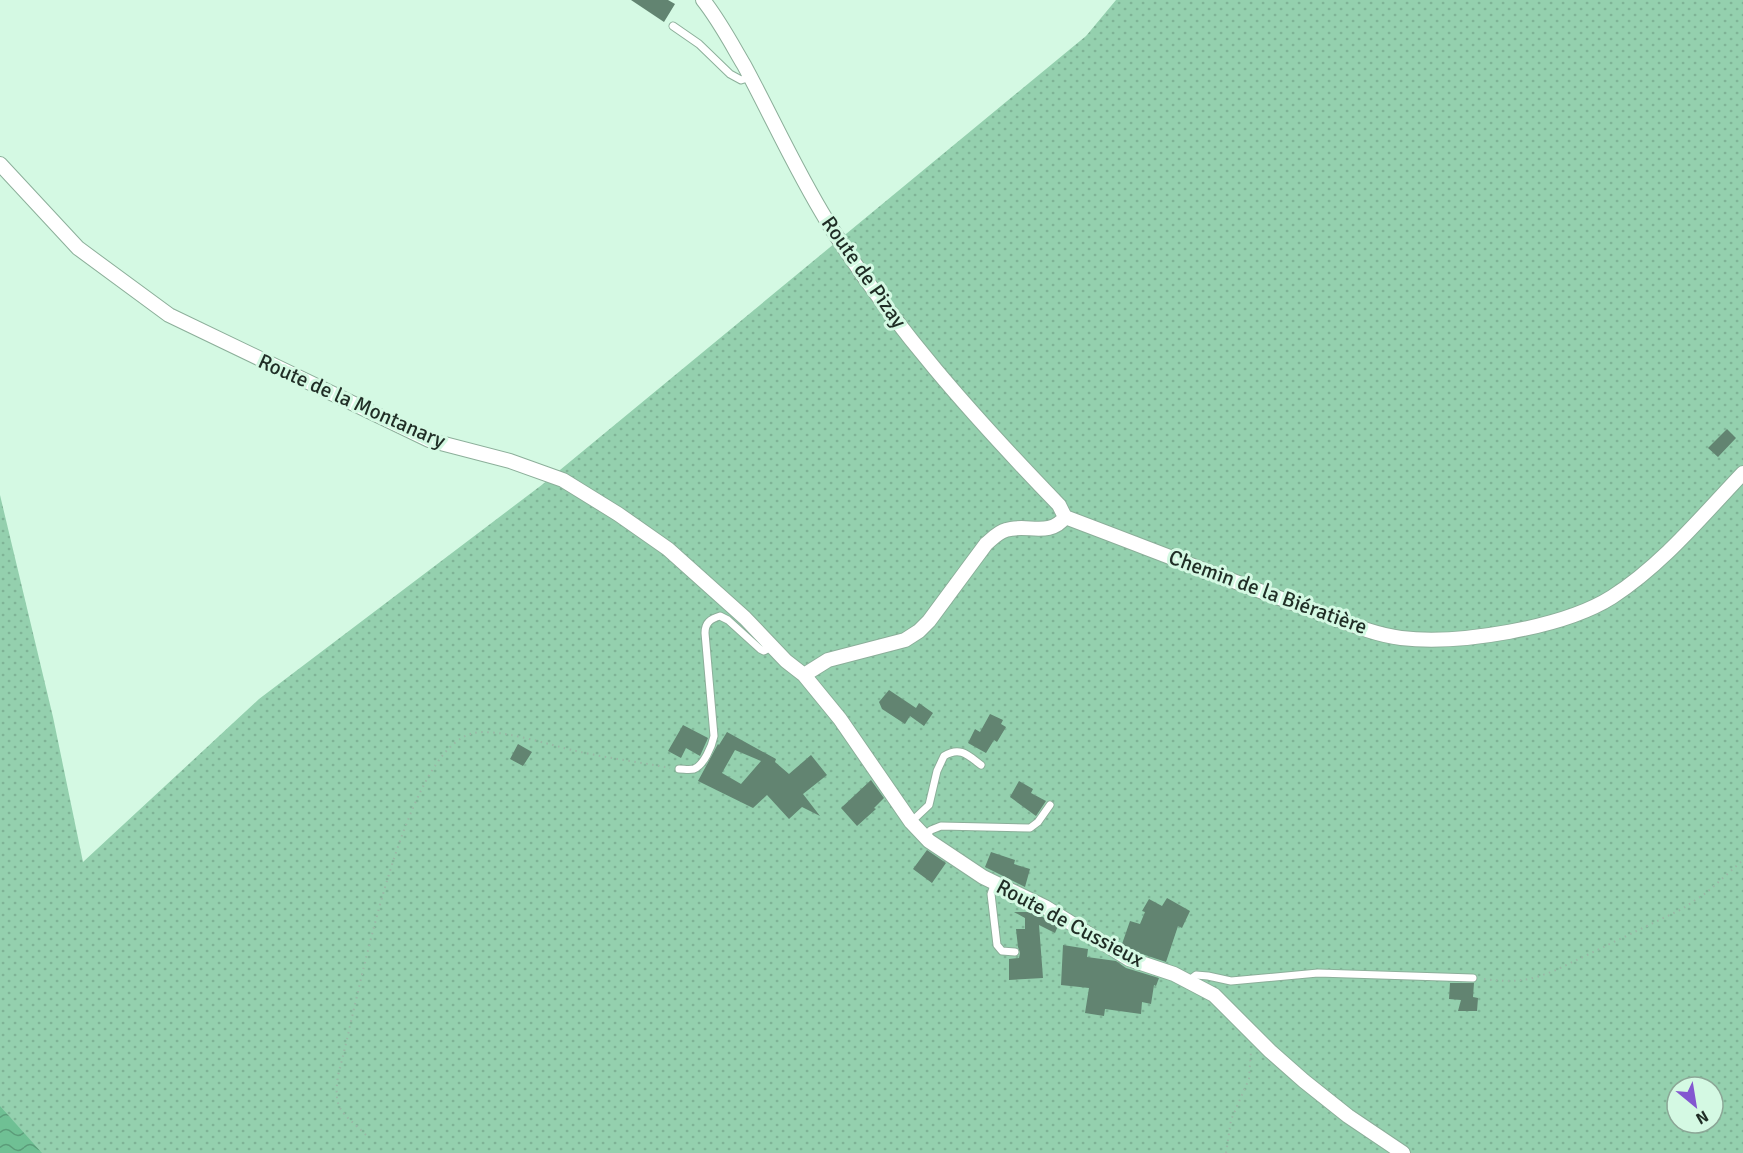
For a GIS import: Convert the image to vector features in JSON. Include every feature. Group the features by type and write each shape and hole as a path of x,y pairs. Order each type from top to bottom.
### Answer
{"street":[{"name":"Route de Pizay","path":"703,0 751,77 826,219 868,285 993,437 1059,506 1065,516"},
{"name":"Route de la Montanary","path":"0,164 78,248 169,315 429,441 510,460 563,480 618,513 668,549 773,646 786,661 804,675"},
{"name":"Chemin de la Biératière","path":"1065,516 1280,598 1374,631 1398,638 1448,639 1493,634 1559,620 1584,612 1601,603 1658,562 1743,473"},
{"path":"804,675 828,660 905,640 929,621 995,535 1017,528 1041,530 1053,527 1065,516"},
{"name":"Route de Cussieux","path":"804,675 840,719 910,822 924,836 961,863 1045,907 1129,959 1174,974 1214,995 1296,1074 1377,1137 1403,1153"}],"lane":[{"path":"673,26 699,44 730,74 741,80 751,77"},
{"path":"679,769 696,768 700,765 714,736 705,633 705,627 709,621 720,616 728,620 760,649 764,651 773,646"},
{"path":"910,822 929,805 937,771 944,756 956,750 962,751 981,765"},
{"path":"924,836 941,826 1030,828 1038,822 1050,805"},
{"path":"995,882 991,894 997,945 1002,951 1015,952"},
{"path":"1188,981 1196,975 1231,981 1318,973 1473,978"}],"path":[{"path":"366,1135 336,1102 338,1075 395,852 421,788 452,746 473,733 490,732 679,769"},
{"path":"1473,978 1518,982 1549,973 1688,906 1743,860"},
{"path":"1226,1153 1231,1120 1249,1078 1250,1046 1256,1037"}],"shaded area":[{"path":"1116,0 1743,0 1743,1153 0,1153 0,495 53,717 83,862 259,699 543,484 1086,36"}],"water":[{"path":"0,1106 42,1153 0,1153"}],"building":[{"path":"631,0 668,0 675,4 664,22"},
{"path":"1727,429 1736,438 1718,457 1708,448"},
{"path":"889,690 916,708 919,703 933,713 924,726 910,716 905,724 882,709 879,702"},
{"path":"990,714 1003,720 1001,724 1006,727 997,742 994,740 986,753 968,743 975,729 980,732"},
{"path":"683,725 708,738 700,756 686,748 681,758 668,751"},
{"path":"727,732 776,759 775,762 789,774 811,755 827,775 803,794 820,816 802,807 789,819 767,795 753,808 698,781","holes":["735,750 761,761 741,784 722,773"]},
{"path":"518,744 532,752 523,766 510,759"},
{"path":"871,780 884,798 874,808 876,809 857,826 841,808"},
{"path":"1019,781 1033,789 1031,793 1046,801 1036,816 1010,797"},
{"path":"927,850 946,863 932,883 913,869"},
{"path":"991,852 1015,860 1014,864 1030,869 1025,887 985,867"},
{"path":"1167,898 1190,911 1182,928 1178,926 1166,962 1133,951 1122,944 1130,921 1140,924 1145,912 1142,911 1149,899 1162,906"},
{"path":"1014,912 1034,912 1058,926 1055,933 1039,925 1043,978 1009,980 1009,959 1019,958 1020,953 1016,929 1025,929 1025,918"},
{"path":"1063,945 1088,949 1087,957 1116,961 1126,968 1159,978 1156,986 1154,985 1151,1004 1142,1002 1141,1014 1105,1009 1104,1016 1085,1013 1089,988 1061,985"},
{"path":"1450,983 1474,983 1473,997 1478,998 1477,1011 1458,1011 1461,1000 1449,999"}]}
